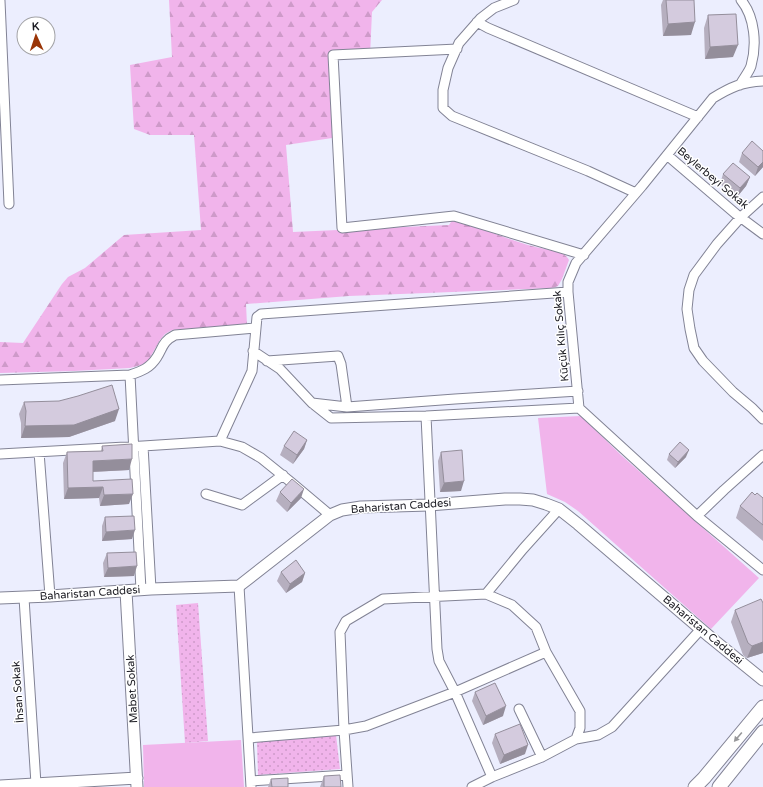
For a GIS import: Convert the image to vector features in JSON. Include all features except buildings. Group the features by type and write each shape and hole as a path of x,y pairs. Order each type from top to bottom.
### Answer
{"main road":[{"path":"695,787 763,707"},
{"path":"719,787 763,732"}],"street":[{"path":"514,0 494,8 480,18 459,43 448,68 443,90 443,108 452,116 588,171 636,193"},
{"path":"740,85 751,68 754,45 754,31 749,13 741,0"},
{"path":"0,1 9,204"},
{"path":"477,22 698,117"},
{"path":"457,49 333,55 342,228 454,216 584,255"},
{"name":"Küçük Kılıç Sokak","path":"579,408 568,292 568,282 576,263 668,155 713,98 729,88 750,82 763,81"},
{"name":"Beylerbeyi Sokak","path":"668,155 763,234"},
{"path":"763,197 741,217 717,244 694,275 689,290 687,309 694,348 703,361 733,392 763,419"},
{"path":"220,440 252,371 255,328 257,317 261,314 568,292"},
{"path":"0,380 130,375 148,367 156,358 164,342 175,335 255,328"},
{"path":"254,351 280,369 312,403 331,418 426,416 579,408 697,516 763,570"},
{"path":"268,361 338,356 341,364 347,407"},
{"path":"130,375 139,447 146,590"},
{"path":"312,403 347,407 578,391"},
{"path":"426,416 429,505 437,649 439,661 455,692 492,777"},
{"path":"0,454 139,447 220,440 242,447 261,458 330,515"},
{"path":"39,452 50,596"},
{"path":"697,516 763,455"},
{"path":"206,494 242,505 282,475"},
{"name":"Baharistan Caddesi","path":"0,598 24,598 126,591 239,586 330,515 342,510 361,507 429,505 505,499 533,500 559,508 763,680"},
{"path":"486,594 559,508"},
{"path":"239,586 251,784 347,775"},
{"name":"Mabet Sokak","path":"126,591 137,782"},
{"path":"348,787 340,632 346,621 383,599 486,594 512,605 536,627 546,652 580,711 580,728 576,739"},
{"name":"İhsan Sokak","path":"24,598 36,784"},
{"path":"474,787 492,777 542,757 576,739 598,735 612,726 701,629"},
{"path":"249,738 344,730 366,726 455,692 546,652"},
{"path":"519,709 542,757"},
{"path":"3,786 137,782"}],"green space":[{"path":"169,0 382,0 372,12 370,56 333,58 332,138 286,145 293,232 449,225 453,219 521,243 558,252 564,255 569,260 558,286 553,288 349,296 246,304 247,325 172,330 165,334 160,340 148,361 141,365 130,368 0,373 0,342 23,343 68,277 85,268 124,235 201,230 194,135 150,135 134,129 130,65 172,57"},
{"path":"581,416 621,455 759,578 711,629 578,511 565,502 547,494 538,418"},
{"path":"198,603 208,741 185,743 176,605"},
{"path":"336,735 340,769 258,775 257,742"},
{"path":"241,740 244,787 144,787 143,745"}]}
